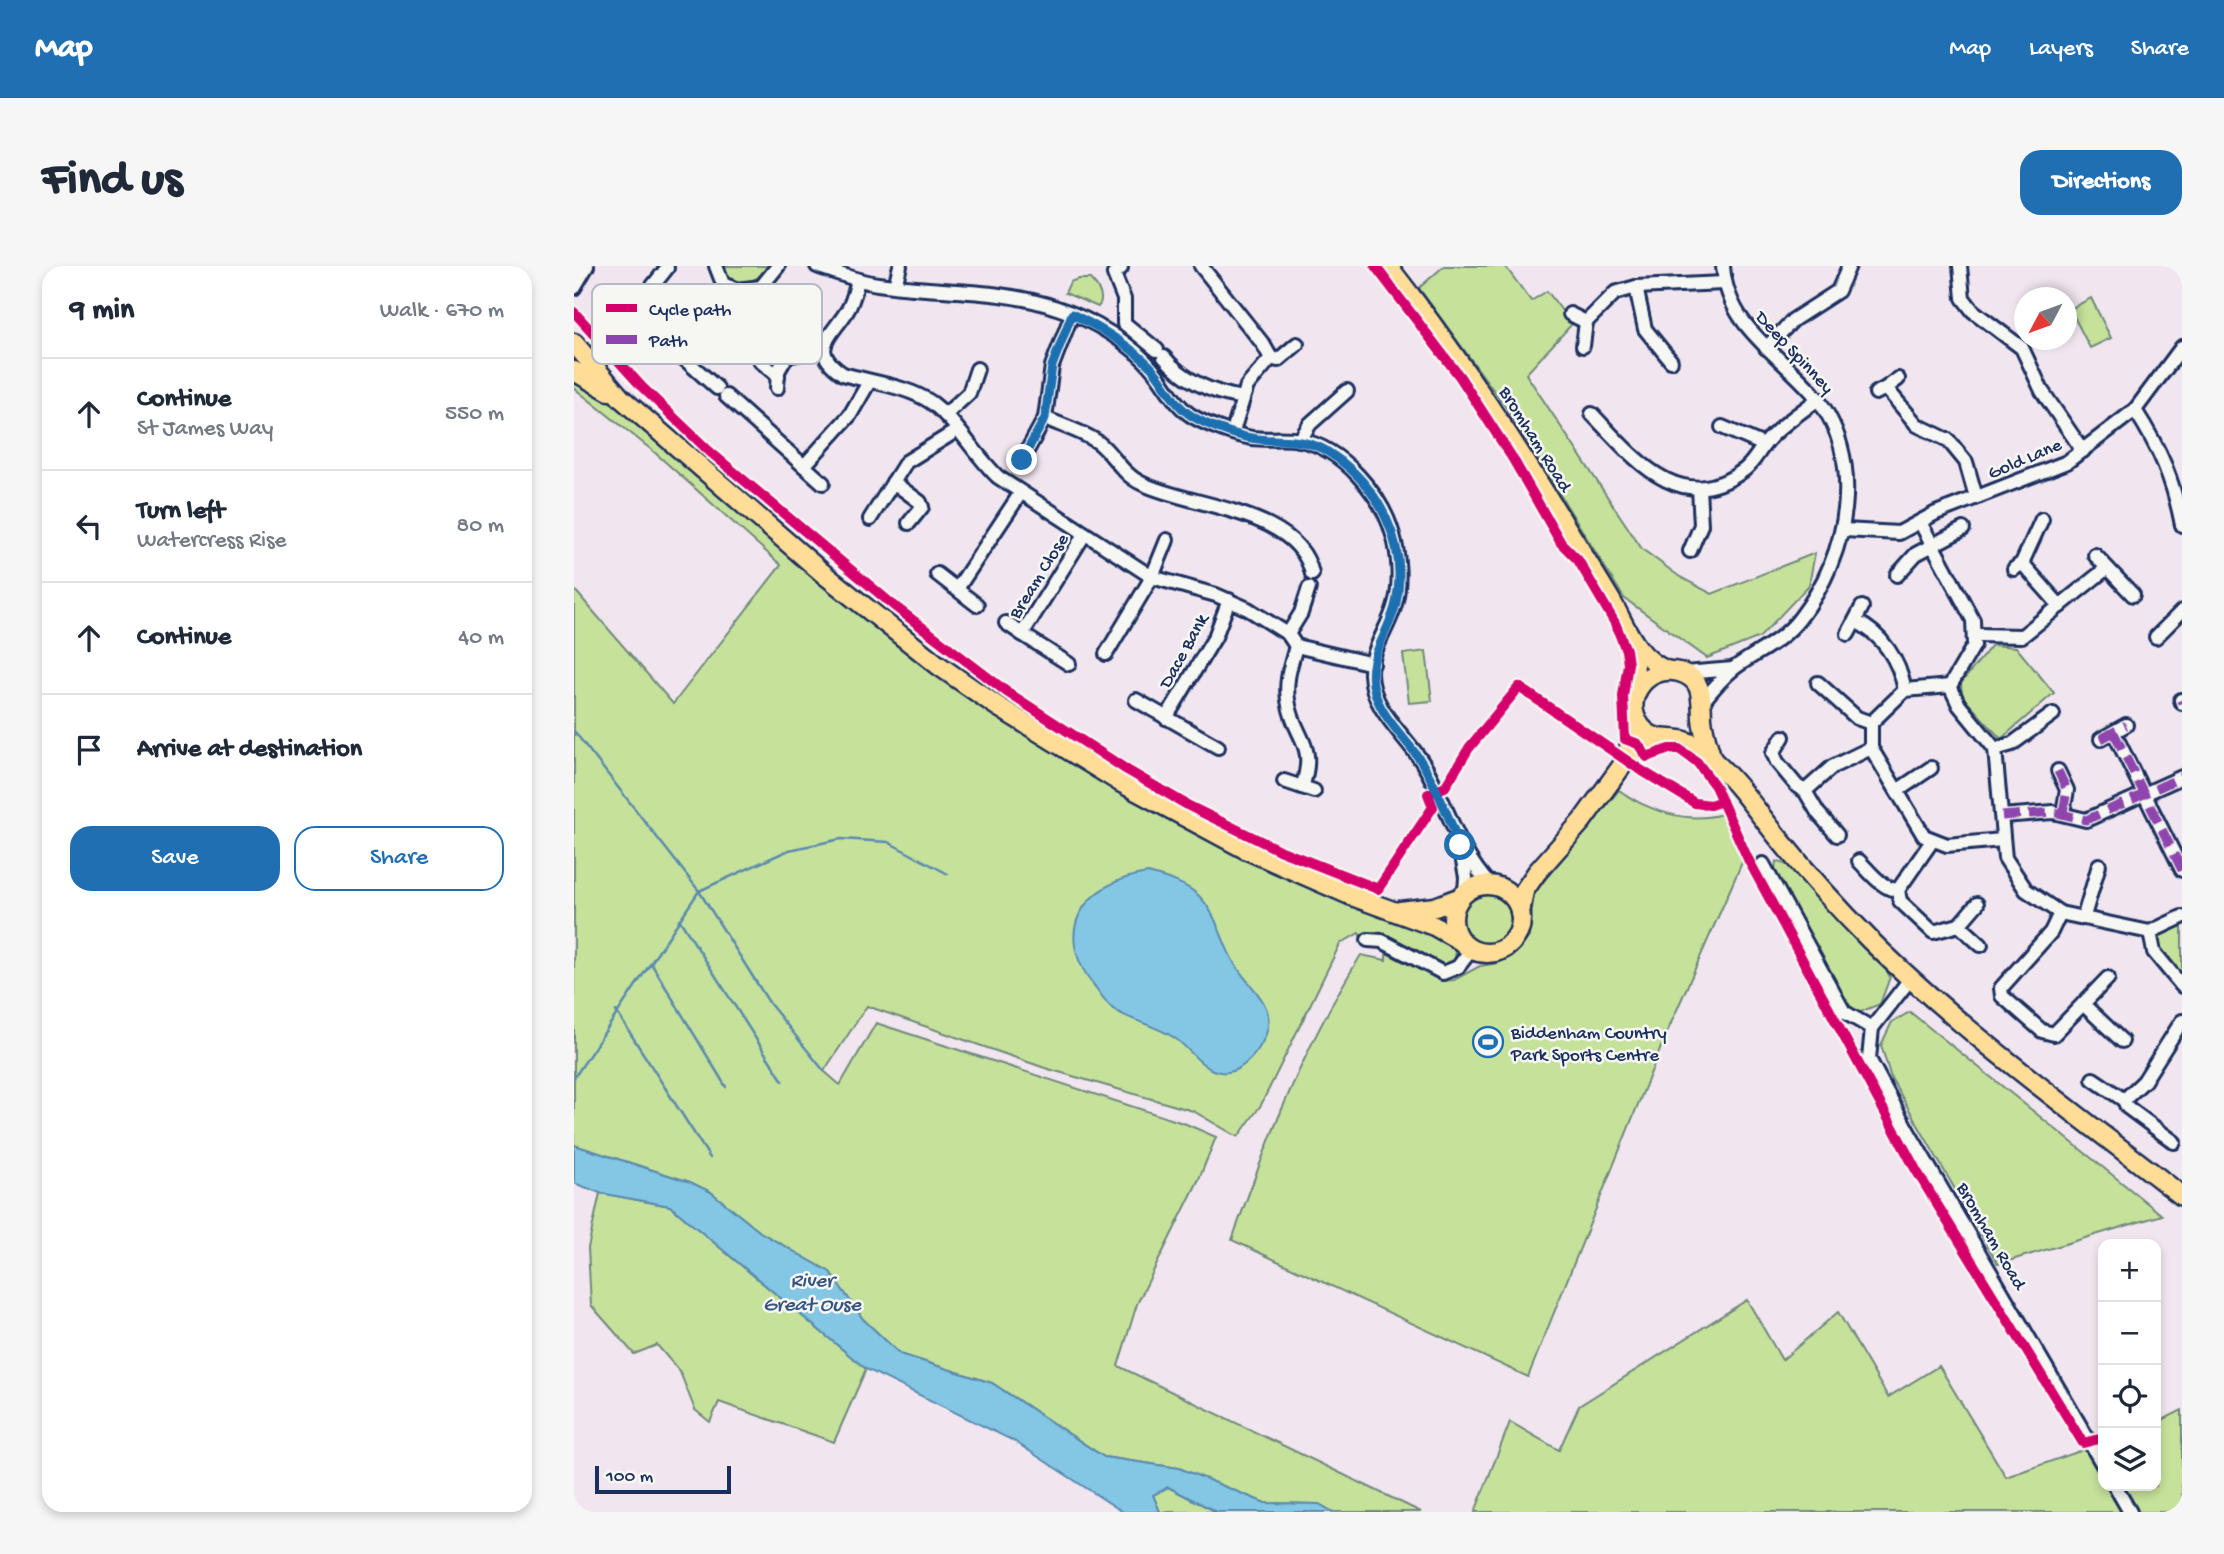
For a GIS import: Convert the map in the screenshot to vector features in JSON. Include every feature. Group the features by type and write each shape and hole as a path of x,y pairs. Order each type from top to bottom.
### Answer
{"highway":[{"path":"574,343 621,398 834,583 938,665 998,706 1183,817 1309,878 1434,926 1486,954 1508,946 1517,935 1524,891 1537,872 1582,821 1624,763 1638,722"},
{"path":"574,371 621,398"},
{"path":"1712,759 1696,682 1675,672 1650,675 1637,689 1634,706 1638,722 1651,736 1687,742 1712,759 1829,896 1911,978 2182,1196"},
{"path":"1624,763 1696,728 1703,708"},
{"path":"1396,911 1435,907 1477,886 1494,886 1537,872"},
{"path":"1494,886 1510,894 1520,912"},
{"path":"1462,895 1452,919 1465,945"}],"main road":[{"name":"Bromham Road","path":"1389,266 1501,419 1612,601 1634,643 1649,660 1675,672"},
{"name":"Bromham Road","path":"1634,643 1637,689"}],"street":[{"path":"575,286 587,266"},
{"path":"716,266 723,284"},
{"path":"763,284 778,266"},
{"path":"817,266 858,280 895,286 1017,296 1072,314 1109,334 1152,369 1191,416 1251,438 1300,440 1328,452 1362,479 1383,510 1394,536 1398,567 1396,603 1373,664 1375,695 1387,716 1424,765 1460,845 1466,877 1462,895"},
{"path":"895,286 900,266"},
{"path":"1201,266 1271,358 1278,360 1297,344"},
{"name":"Deep Spinney","path":"1703,708 1733,669 1778,641 1800,619 1815,596 1844,530 1846,500 1843,456 1837,432 1818,399 1747,330 1735,312 1724,284 1723,266"},
{"path":"1766,348 1793,320 1838,291 1849,266"},
{"path":"1959,266 1963,299 1973,311 2022,348 2042,391 2083,451"},
{"path":"655,284 667,268"},
{"path":"1121,268 1114,274 1125,299 1124,323"},
{"path":"858,280 847,311 825,341 824,349 831,366 842,374 930,402 945,415 978,458 1020,494 1152,578 1229,600 1288,634 1296,646 1373,664"},
{"path":"1583,346 1586,322 1615,293 1636,287 1724,284"},
{"path":"1636,287 1645,329 1671,361"},
{"path":"1022,460 1045,418 1052,366 1072,314"},
{"path":"1570,314 1586,322"},
{"path":"1124,323 1181,373 1211,391 1243,398"},
{"path":"1109,334 1124,323"},
{"name":"Gold Lane","path":"1844,530 1888,535 1976,497 2041,474 2083,451 2135,410 2182,348"},
{"path":"1233,431 1247,386 1271,358"},
{"path":"689,364 823,483"},
{"path":"763,364 778,382 778,371 782,364"},
{"path":"945,415 969,393 977,369"},
{"path":"1898,379 1881,391 1917,425 1948,440 1966,462 1976,497"},
{"path":"804,466 850,415 869,382"},
{"path":"1300,440 1310,424 1348,391"},
{"path":"1592,414 1637,461 1674,486 1699,488 1727,480 1745,469 1764,445 1818,399"},
{"path":"2135,410 2161,449 2175,490 2182,525"},
{"path":"1045,418 1098,442 1138,482 1228,508 1271,526 1310,560 1312,574"},
{"path":"1722,426 1764,445"},
{"path":"870,519 906,462 956,431"},
{"path":"893,482 920,502 922,507 909,523"},
{"path":"1690,551 1701,525 1699,488"},
{"path":"957,589 1020,494"},
{"path":"2042,519 2018,566 2060,606"},
{"path":"1920,522 1973,620 1976,635 1970,654 1950,686"},
{"path":"1897,575 1916,554 1963,529"},
{"name":"Bream Close","path":"1022,635 1084,535"},
{"path":"1106,654 1152,578 1167,540"},
{"path":"2095,555 2133,595"},
{"path":"1976,635 2022,636 2107,568"},
{"path":"937,575 977,605"},
{"path":"1288,634 1301,614 1309,588"},
{"name":"Dace Bank","path":"1166,718 1215,637 1229,600"},
{"path":"1849,634 1862,607"},
{"path":"2155,637 2182,611"},
{"path":"1855,621 1876,634 1890,652 1900,667 1905,690"},
{"name":"Bream Close","path":"1006,623 1069,664"},
{"path":"1284,781 1308,789 1308,749 1291,713 1287,687 1287,675 1296,646"},
{"name":"Deep Spinney","path":"1675,672 1733,669"},
{"path":"1818,683 1857,718 1871,723"},
{"path":"1950,686 1931,685 1905,690 1871,723 1871,748 1924,836 1947,845 2002,840"},
{"path":"1950,686 1959,705 1995,749 2005,858 2018,880 2036,899 2060,913 2150,932 2182,917"},
{"name":"Dace Bank","path":"1136,700 1218,747"},
{"path":"1995,749 2012,744 2053,714"},
{"path":"2126,725 2107,736 2145,794 2182,870"},
{"path":"1783,737 1773,753 1777,762 1797,786 1805,791 1807,798 1837,835"},
{"path":"1805,791 1832,767 1871,748"},
{"path":"1897,791 1931,768"},
{"path":"2058,771 2067,790 2063,813"},
{"path":"2002,816 2063,813 2086,820 2182,777"},
{"path":"1933,841 1898,890 1900,901 1933,932 1959,925 1977,904"},
{"path":"1460,845 1494,886"},
{"path":"1859,861 1892,890 1898,890"},
{"path":"1763,864 1844,1012 1872,1028 1911,978"},
{"path":"2084,916 2099,865"},
{"path":"2060,913 2051,932 2001,988 2002,996 2042,1031 2054,1034 2108,978"},
{"path":"1959,925 1981,945"},
{"path":"2150,932 2154,952 2182,986"},
{"path":"1368,940 1382,941 1443,973 1458,967 1465,945"},
{"path":"2084,1005 2122,1041"},
{"path":"2124,1100 2144,1081 2182,1021"},
{"name":"Bromham Road","path":"1872,1028 1868,1059 1875,1073 2098,1457"},
{"path":"2093,1079 2124,1100 2127,1107 2174,1142"},
{"path":"2118,1491 2130,1512"}],"green space":[{"path":"721,266 768,266 757,278 744,282 731,278"},
{"path":"1444,266 1505,266 1531,301 1547,291 1572,324 1526,374 1642,549 1680,577 1712,594 1815,553 1809,585 1760,637 1707,658 1624,598 1505,406 1419,288"},
{"path":"1090,279 1100,292 1098,307 1065,293 1070,282"},
{"path":"2091,298 2111,338 2090,348 2077,323 2077,305"},
{"path":"574,374 609,398 1055,751 1419,926 1418,931 1452,947 1455,958 1450,969 1368,936 1361,938 1359,933 1340,944 1261,1105 1238,1137 1193,1111 1045,1068 867,1006 824,1071 840,1085 876,1023 1186,1124 1216,1137 1199,1179 1137,1304 1118,1366 1421,1512 1333,1512 1319,1504 1265,1503 1179,1468 1104,1457 992,1383 900,1354 863,1319 830,1272 760,1232 711,1192 690,1182 574,1145 574,589 673,704 781,565 653,451 574,388"},
{"path":"1992,645 2016,647 2054,693 2001,739 1962,696 1961,683"},
{"path":"1426,651 1432,701 1409,703 1403,654"},
{"name":"Biddenham Country Park Sports Centre","path":"1619,790 1642,804 1668,814 1709,817 1722,814 1744,858 1668,1030 1528,1377 1232,1240 1259,1166 1305,1058 1361,955 1386,960 1386,953 1443,981 1454,980 1480,966 1498,963 1514,955 1529,937 1534,893"},
{"path":"1776,861 1787,865 1883,964 1890,977 1880,1004 1860,1012 1849,1009 1841,999 1778,877 1775,870"},
{"path":"1492,892 1502,896 1510,904 1514,919 1510,934 1502,942 1482,946 1472,942 1464,934 1460,914 1464,904 1472,896"},
{"path":"2182,923 2182,978 2160,951 2160,936"},
{"path":"1910,1012 2162,1215 1998,1264 1891,1078 1881,1045 1892,1022"},
{"path":"600,1193 670,1206 866,1369 834,1442 719,1402 710,1422 695,1410 680,1372 657,1345 634,1354 591,1305 588,1248"},
{"path":"1747,1300 1782,1360 1838,1312 1888,1397 1939,1366 2006,1477 2098,1445 2098,1491 2161,1491 2161,1420 2182,1410 2182,1512 1475,1512 1510,1422 1559,1450 1579,1406"},
{"path":"1168,1487 1217,1512 1160,1512 1153,1495"}],"water":[{"path":"1148,873 1186,886 1197,894 1213,916 1239,971 1267,1011 1269,1023 1266,1036 1252,1057 1236,1070 1224,1072 1208,1068 1169,1034 1113,1009 1082,968 1075,948 1075,930 1080,913 1090,899 1106,887 1125,878"},
{"name":"River Great Ouse","path":"574,1145 690,1182 711,1192 760,1232 830,1272 863,1319 900,1354 992,1383 1104,1457 1179,1468 1265,1503 1319,1504 1333,1512 1217,1512 1168,1487 1153,1495 1160,1512 1123,1512 1014,1441 866,1369 670,1206 600,1193 574,1183"}],"waterway":[{"path":"574,731 699,891 770,1004 824,1071"},
{"path":"574,1078 699,891 789,850 841,839 888,842 948,874"},
{"path":"679,919 783,1081"},
{"path":"651,963 726,1087"},
{"path":"616,1011 710,1158"}],"marked path":[{"path":"2101,739 2126,725"},
{"path":"2114,733 2182,870"},
{"path":"2058,771 2067,790 2063,813"},
{"path":"2002,816 2053,812 2086,820 2182,777"}],"cycle path":[{"path":"1375,266 1460,377 1513,459 1561,543 1578,560 1615,623 1626,650 1628,664 1623,696 1625,739 1638,744 1647,757 1669,749 1679,749 1697,762 1715,786 1748,859 1916,1170 2083,1443 2098,1439"},
{"path":"574,312 592,332"},
{"path":"621,364 709,451 893,605 1007,692 1127,770 1189,806 1279,850 1378,889 1433,807 1428,794 1445,787 1469,748 1519,687 1639,769 1695,803 1710,805 1722,801"}],"place":[{"name":"Biddenham Country Park Sports Centre","path":"1488,1042"}],"route":[{"path":"1022,460 1045,418 1052,366 1072,314 1122,342 1152,369 1191,416 1251,438 1300,440 1310,443 1328,452 1362,479 1383,510 1394,536 1398,567 1396,603 1374,655 1371,675 1375,695 1387,716 1424,765 1460,845"}]}
